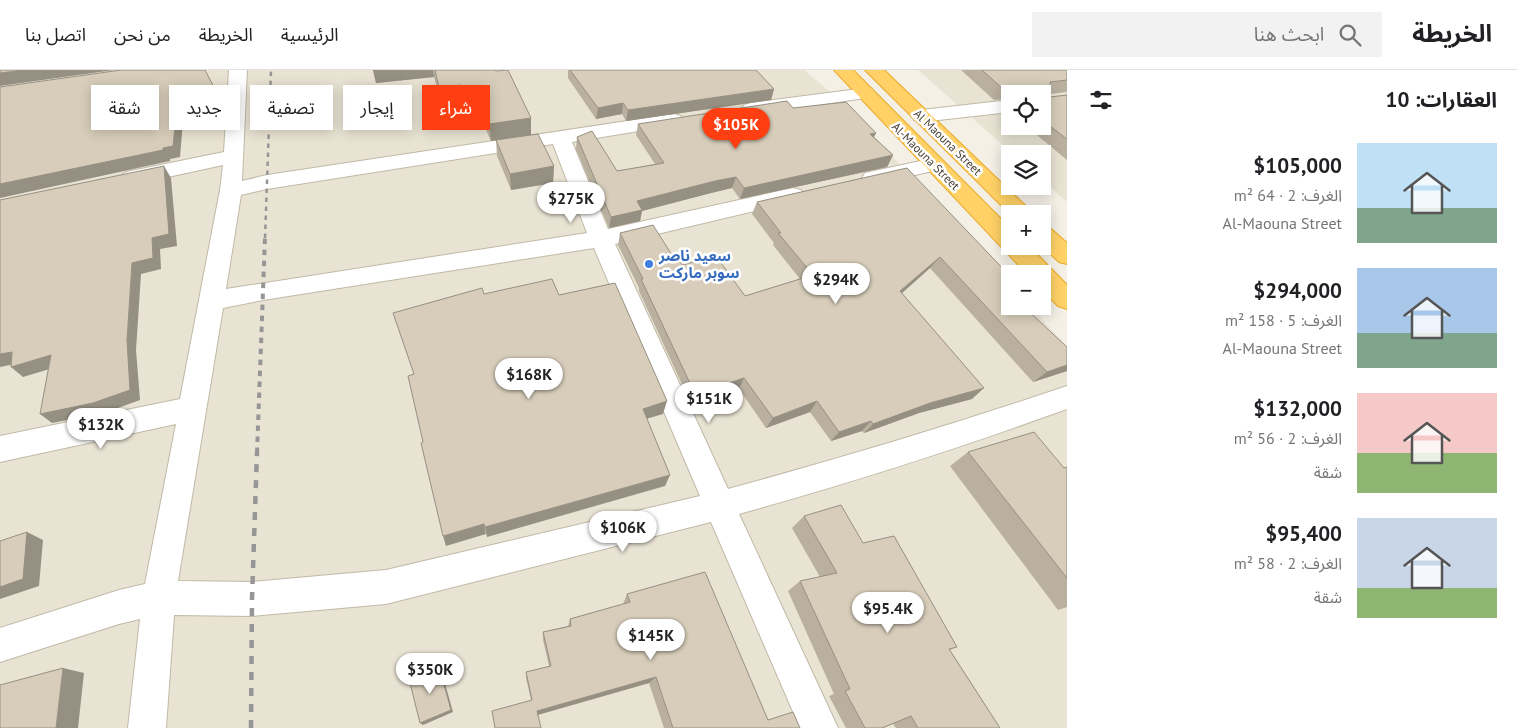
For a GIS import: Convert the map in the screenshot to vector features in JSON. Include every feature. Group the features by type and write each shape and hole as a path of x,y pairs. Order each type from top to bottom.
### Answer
{"highway":[{"name":"Al-Maouna Street","path":"843,70 1001,233"},
{"name":"Al Maouna Street","path":"874,70 1013,205"},
{"path":"1051,241 1067,256"},
{"path":"1024,255 1033,265"},
{"path":"1051,283 1067,300"}],"street":[{"path":"147,728 159,598 231,190 238,70"},
{"path":"728,112 866,92"},
{"path":"921,116 1001,107"},
{"path":"231,190 267,182 688,118"},
{"path":"560,137 601,238 819,728"},
{"path":"108,183 234,156"},
{"path":"848,183 934,164"},
{"path":"212,301 263,291 601,238 810,191"},
{"path":"0,645 119,607 159,598 252,599 386,587 721,505 908,452 1067,397"},
{"path":"0,449 193,408"}],"shaded area":[{"path":"0,70 804,70 841,101 976,246 1001,290 1001,315 1038,315 1067,347 1067,728 0,728"},
{"path":"918,70 1067,70 1067,202 1051,187 1051,145 1003,145"}],"building":[{"path":"0,70 24,70 0,73"},
{"path":"121,70 205,70 213,85 169,85 169,130 175,130 173,146 163,148 163,150 0,184 0,87"},
{"path":"435,70 508,70 531,118 490,124 490,85 438,85"},
{"path":"570,70 756,70 774,89 628,110 623,103 598,108"},
{"path":"982,70 1067,70 1067,80 1050,82 1050,85 1001,85 1001,87"},
{"path":"1067,95 1067,139 1051,127 1051,97"},
{"path":"787,101 793,108 846,102 876,133 870,134 893,155 744,188 736,177 715,181 637,201 642,210 611,217 577,137 592,131 617,171 664,163 638,124"},
{"path":"538,134 554,166 510,174 496,140"},
{"path":"164,166 169,234 152,238 153,258 132,263 127,340 130,390 93,403 40,414 51,355 11,367 12,352 0,354 0,200"},
{"path":"907,168 1001,267 1001,315 1033,315 1067,347 1067,365 1047,372 940,257 900,291 984,388 930,403 873,424 871,421 839,432 817,401 773,418 744,378 695,394 620,233 653,225 675,260 678,259 682,265 716,256 745,296 813,275 778,233 781,233 757,202"},
{"path":"552,279 559,295 615,283 667,401 643,409 670,475 485,527 484,524 443,536 421,443 423,442 408,376 414,374 393,313 482,288 484,294"},
{"path":"1034,432 1064,468 1067,467 1067,578 968,452"},
{"path":"841,505 863,543 894,536 957,647 949,649 1000,728 918,728 911,716 882,728 865,728 845,691 850,689 800,581 837,573 804,516"},
{"path":"27,532 23,579 0,587 0,541"},
{"path":"705,572 768,720 793,712 800,728 673,728 656,677 537,711 541,728 495,728 492,711 532,700 526,672 551,666 543,632 571,626 570,619 630,602 627,594"},
{"path":"439,666 451,710 420,723 409,679"},
{"path":"63,668 56,728 0,728 0,685"}],"railway":[{"path":"265,238 271,70"},
{"path":"257,453 265,237"},
{"path":"251,728 252,599 257,452"}],"place":[{"name":"سعيد ناصر سوبر ماركت","path":"649,264"}]}
